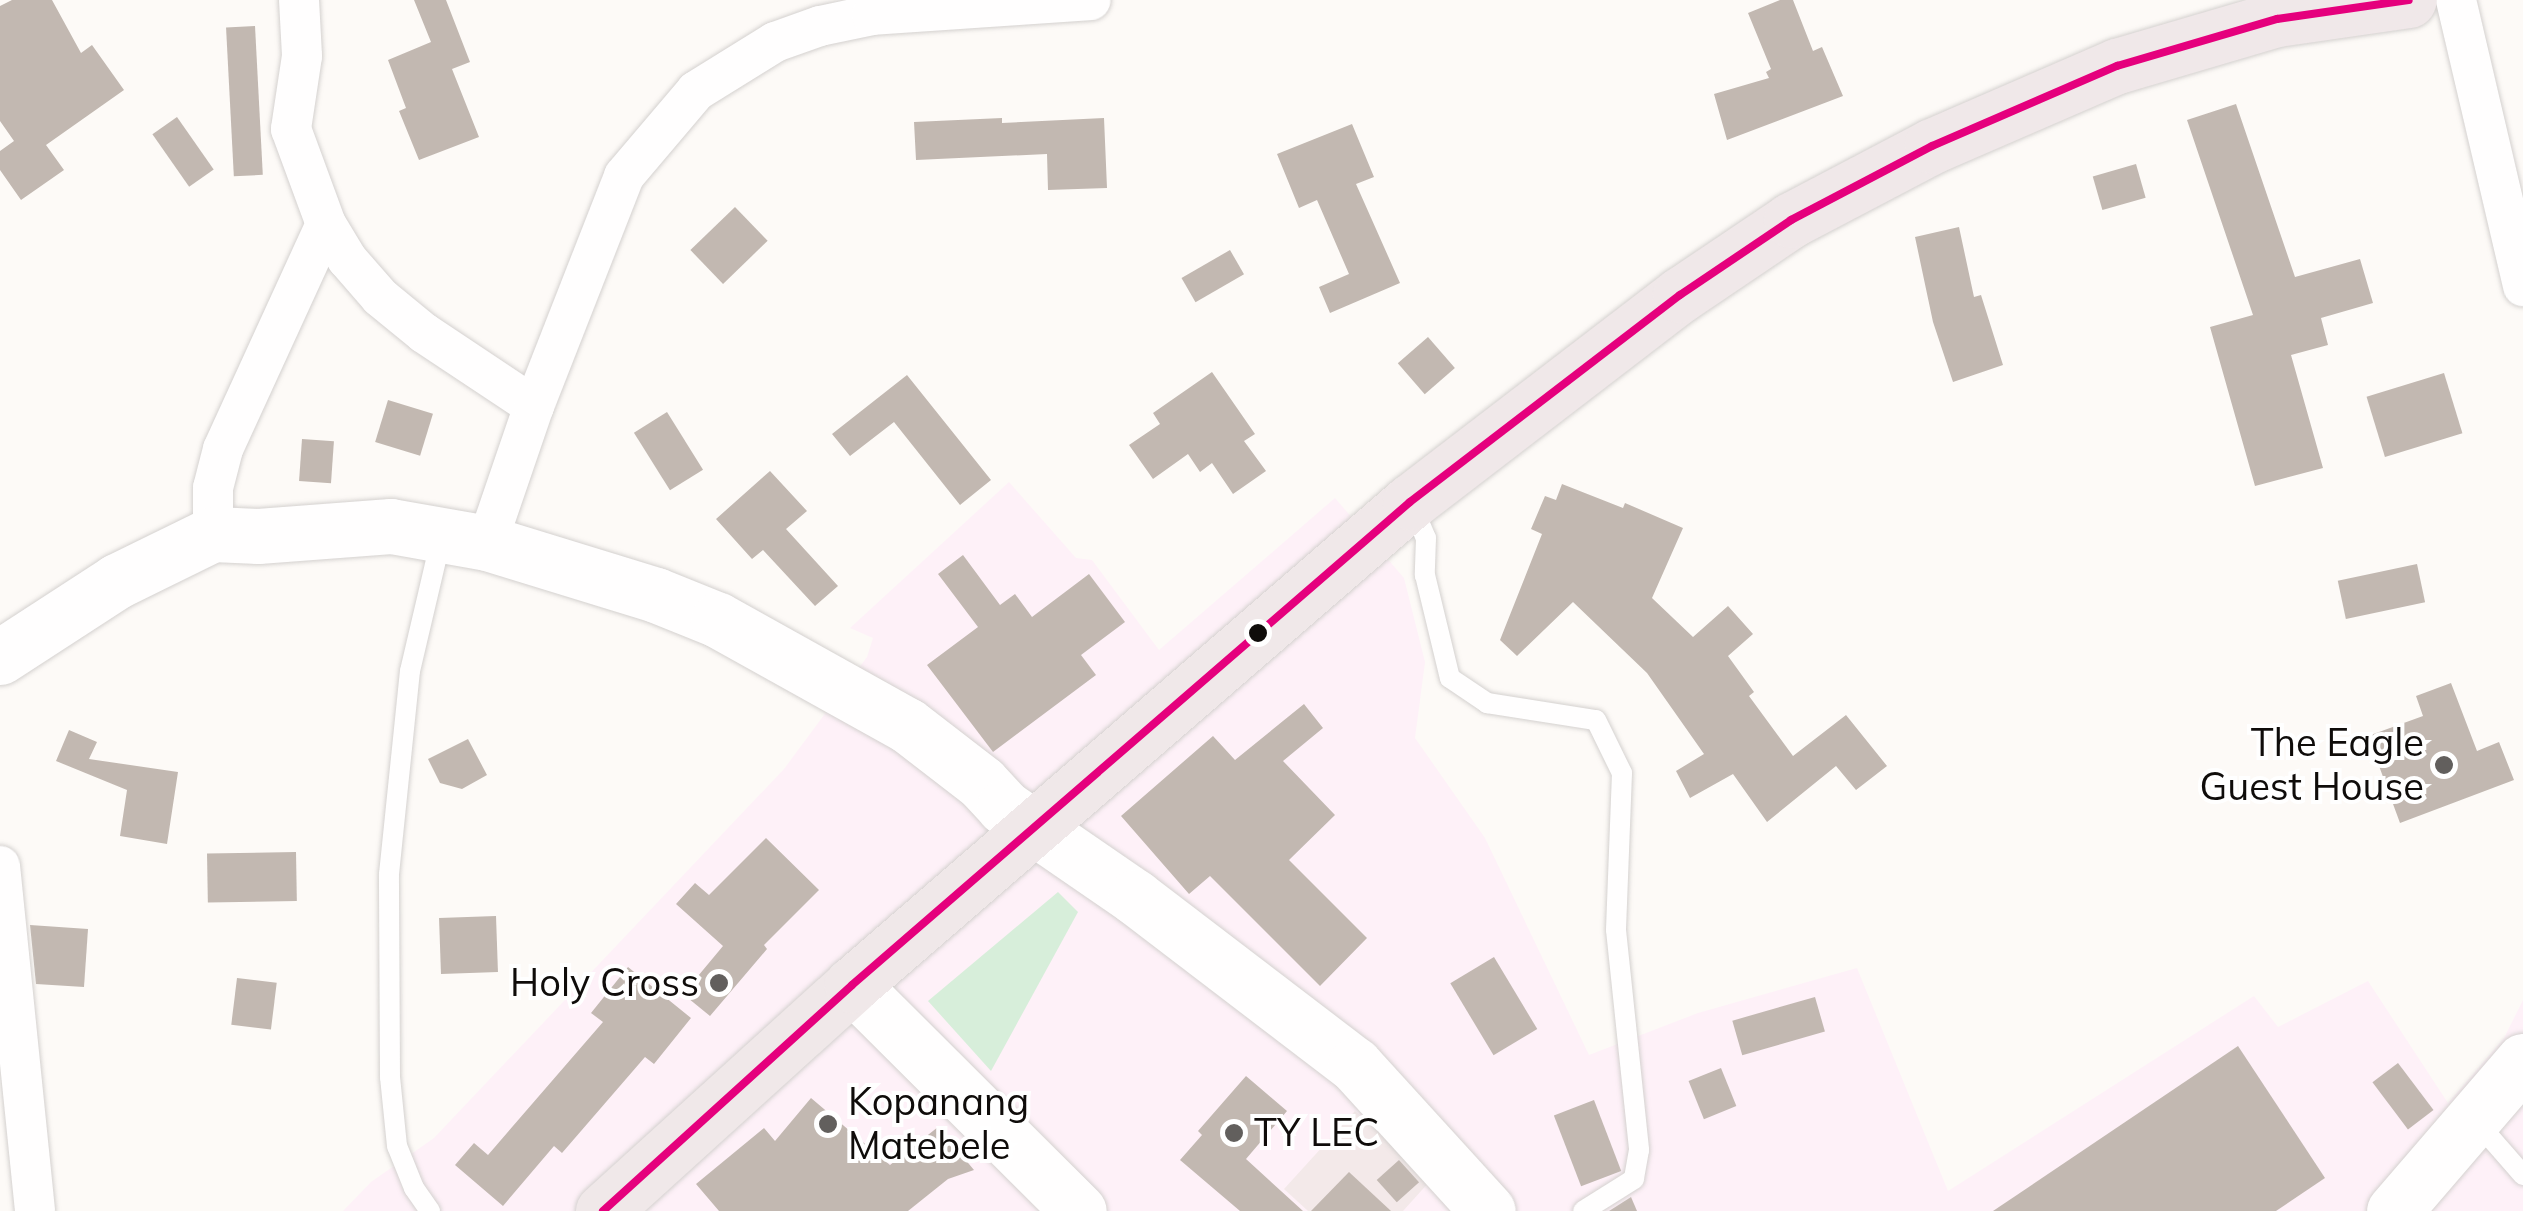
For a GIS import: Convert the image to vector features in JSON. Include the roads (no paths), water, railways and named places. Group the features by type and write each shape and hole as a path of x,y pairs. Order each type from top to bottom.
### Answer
{"main road":[{"path":"602,1211 852,985 1410,502 1680,295 1791,220 1932,146 2118,66 2272,10 2410,0"},
{"path":"0,657 118,581 213,534 258,536 391,526 464,540 656,595 718,620 907,725 982,783 1004,807 1036,826 1355,1065 1488,1211"},
{"path":"852,985 1079,1211"},
{"path":"2394,1211 2523,1061"}],"street":[{"path":"299,0 302,56 291,129 326,224 348,260 380,297 424,333 534,406"},
{"path":"464,540 534,406 624,176 696,92 818,13 872,15 1090,0"},
{"path":"2456,0 2523,286"},
{"path":"213,534 213,488 223,449 326,224"},
{"path":"0,866 35,1211"}],"lane":[{"path":"1410,502 1426,538 1425,575 1450,678 1487,703 1596,720 1622,772 1616,930 1638,1150 1634,1179 1582,1211"},
{"path":"430,1211 414,1188 396,1146 390,1077 389,874 410,671 464,540"},
{"path":"2474,1119 2523,1174"}],"place":[{"name":"The Eagle Guest House","path":"2444,765"},
{"name":"Holy Cross","path":"719,983"},
{"name":"Kopanang Matebele","path":"828,1124"},
{"name":"TY LEC","path":"1234,1133"}]}
